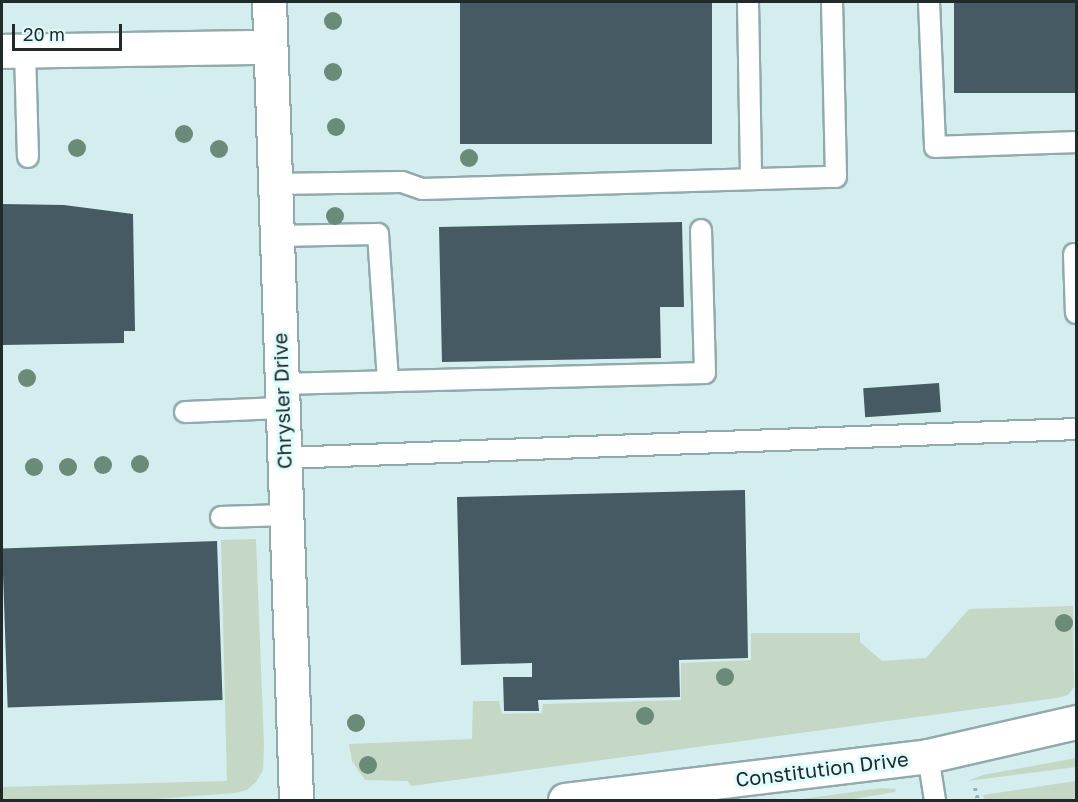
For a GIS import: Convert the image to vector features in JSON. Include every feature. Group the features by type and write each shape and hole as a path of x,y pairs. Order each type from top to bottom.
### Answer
{"street":[{"name":"Chrysler Drive","path":"269,2 268,47 296,801"},
{"path":"13,51 268,47"},
{"name":"Constitution Drive","path":"565,801 928,756 1077,722"}],"lane":[{"path":"748,2 750,178"},
{"path":"274,184 402,182 422,189 836,177 832,2"},
{"path":"929,2 935,147 1077,142"},
{"path":"13,51 28,157"},
{"path":"185,412 388,381 705,373 701,230"},
{"path":"276,236 378,234 388,381"},
{"path":"1074,254 1077,313"},
{"path":"283,458 1077,429"},
{"path":"221,517 286,515"},
{"path":"928,756 935,801"},
{"path":"675,787 711,801"}],"path":[{"path":"975,788 978,801"}],"green space":[{"path":"256,539 264,745 263,770 256,782 247,790 235,793 142,800 2,800 2,787 227,781 221,540"},
{"path":"1073,606 1074,687 1068,695 1057,698 411,786 408,781 365,780 352,761 349,744 472,739 473,701 499,701 502,714 542,713 543,704 681,700 681,663 751,660 751,633 860,633 860,642 882,661 926,658 969,609"},
{"path":"1076,758 1076,767 967,781 983,775"},
{"path":"1076,781 1076,800 985,800 983,795"},
{"path":"882,788 896,789 895,792 847,800 794,800"}],"building":[{"path":"460,2 712,2 712,144 460,144"},
{"path":"954,2 1076,2 1076,93 954,93"},
{"path":"2,204 64,205 133,214 135,331 124,331 124,343 2,345"},
{"path":"682,222 684,307 660,307 661,358 442,362 439,227"},
{"path":"939,383 941,412 865,417 863,388"},
{"path":"745,490 748,658 679,660 680,697 538,700 539,711 504,711 503,677 532,677 532,663 461,665 457,497"},
{"path":"217,541 223,700 8,707 2,549"}]}
